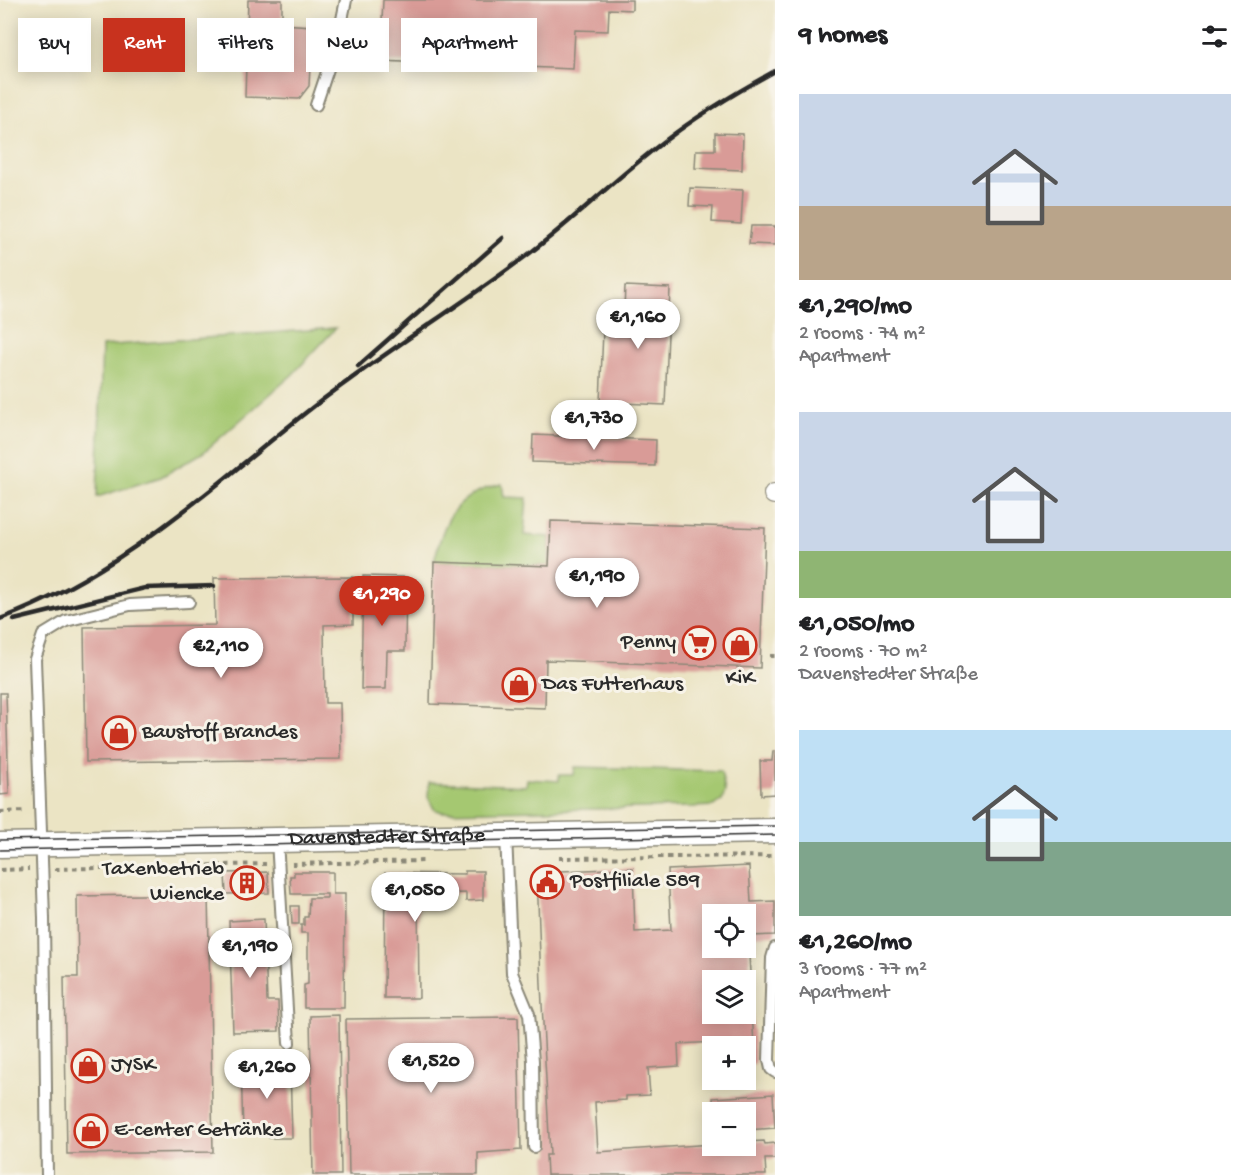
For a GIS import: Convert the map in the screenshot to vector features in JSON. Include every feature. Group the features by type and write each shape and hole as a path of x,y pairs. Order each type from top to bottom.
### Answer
{"street":[{"name":"Davenstedter Straße","path":"0,844 775,831"}],"lane":[{"path":"316,105 338,39 346,0"},
{"path":"47,1175 42,869 35,659 43,635 66,621 130,605 189,602"},
{"path":"506,835 512,973 529,1014 533,1061 534,1147"},
{"path":"278,839 289,1043"},
{"path":"775,948 772,958 769,1060 771,1069 775,1072"}],"path":[{"path":"0,812 39,811"},
{"path":"553,858 775,856"},
{"path":"0,870 435,861"}],"green space":[{"path":"336,328 292,375 204,452 161,477 97,497 102,346"},
{"path":"502,484 504,497 527,498 524,535 550,537 549,566 434,562 443,532 454,510 473,494"},
{"path":"575,767 721,771 725,791 722,801 713,806 693,807 442,812 434,809 428,797 429,782 526,786 527,779 559,781 559,775 574,775"}],"building":[{"path":"248,0 282,0 282,18 247,18"},
{"path":"383,0 632,0 632,10 609,9 608,31 575,30 573,69 537,68 537,18 401,18 401,62 389,61 389,18 382,18"},
{"path":"294,25 306,26 306,72 310,72 309,86 299,99 245,97 246,72 294,72"},
{"path":"715,133 743,134 742,170 695,168 696,150 715,150"},
{"path":"690,188 743,190 741,224 712,222 713,207 689,206"},
{"path":"751,226 775,226 775,245 749,244"},
{"path":"625,286 670,288 665,405 600,402 603,331 623,332"},
{"path":"533,435 656,440 655,466 532,462"},
{"path":"551,521 765,528 760,668 546,660 545,708 430,704 434,562 549,566"},
{"path":"363,576 406,577 405,651 387,651 386,689 361,689"},
{"path":"353,577 353,624 324,625 325,703 340,703 341,759 86,762 84,627 215,625 214,578"},
{"path":"0,693 6,693 9,794 0,795"},
{"path":"773,751 775,751 775,794 761,795 760,761 772,761"},
{"path":"749,866 751,902 775,901 775,935 756,936 756,904 702,904 702,958 749,958 750,970 702,970 702,1024 753,1024 753,1036 702,1036 702,1043 678,1044 679,1066 648,1068 650,1095 626,1096 626,1100 595,1102 598,1152 702,1145 702,1156 756,1156 756,1141 764,1141 765,1144 775,1143 775,1159 765,1159 766,1175 547,1175 546,1155 550,1155 537,872 633,868 635,932 671,930 668,870"},
{"path":"465,871 483,871 483,900 466,901 466,893 418,894 419,998 384,998 385,873 465,874"},
{"name":"Taxenbetrieb Wiencke","path":"268,872 269,893 226,894 225,873"},
{"path":"294,872 333,872 333,894 345,894 344,1008 304,1008 304,985 308,984 308,933 301,933 301,925 304,925 304,917 308,917 309,898 327,898 327,894 291,894 290,876 294,876"},
{"path":"208,894 213,1152 67,1154 64,977 78,977 77,896"},
{"path":"291,906 299,906 299,924 292,924"},
{"path":"264,919 267,1001 278,1001 279,1031 233,1032 229,921"},
{"path":"339,1015 341,1175 313,1175 310,1016"},
{"path":"518,1017 521,1150 478,1153 478,1175 349,1175 346,1019"},
{"path":"290,1065 292,1138 269,1138 269,1130 243,1130 241,1066"},
{"path":"773,1094 775,1128 756,1129 756,1102 713,1102 713,1098"}],"tram line":[{"path":"0,840 775,826"},
{"path":"0,850 775,835"}],"railway":[{"path":"0,619 83,580 160,529 331,393 530,253 679,130 719,103 775,71"},
{"path":"358,366 503,238"},
{"path":"14,620 145,588 214,586"}],"place":[{"name":"Penny","path":"699,643"},
{"name":"KiK","path":"740,645"},
{"name":"Das Futterhaus","path":"519,685"},
{"name":"Baustoff Brandes","path":"119,733"},
{"name":"Postfiliale 589","path":"547,882"},
{"name":"Taxenbetrieb Wiencke","path":"247,883"},
{"name":"JYSK","path":"88,1066"},
{"name":"E-center Getränke","path":"91,1131"}]}
